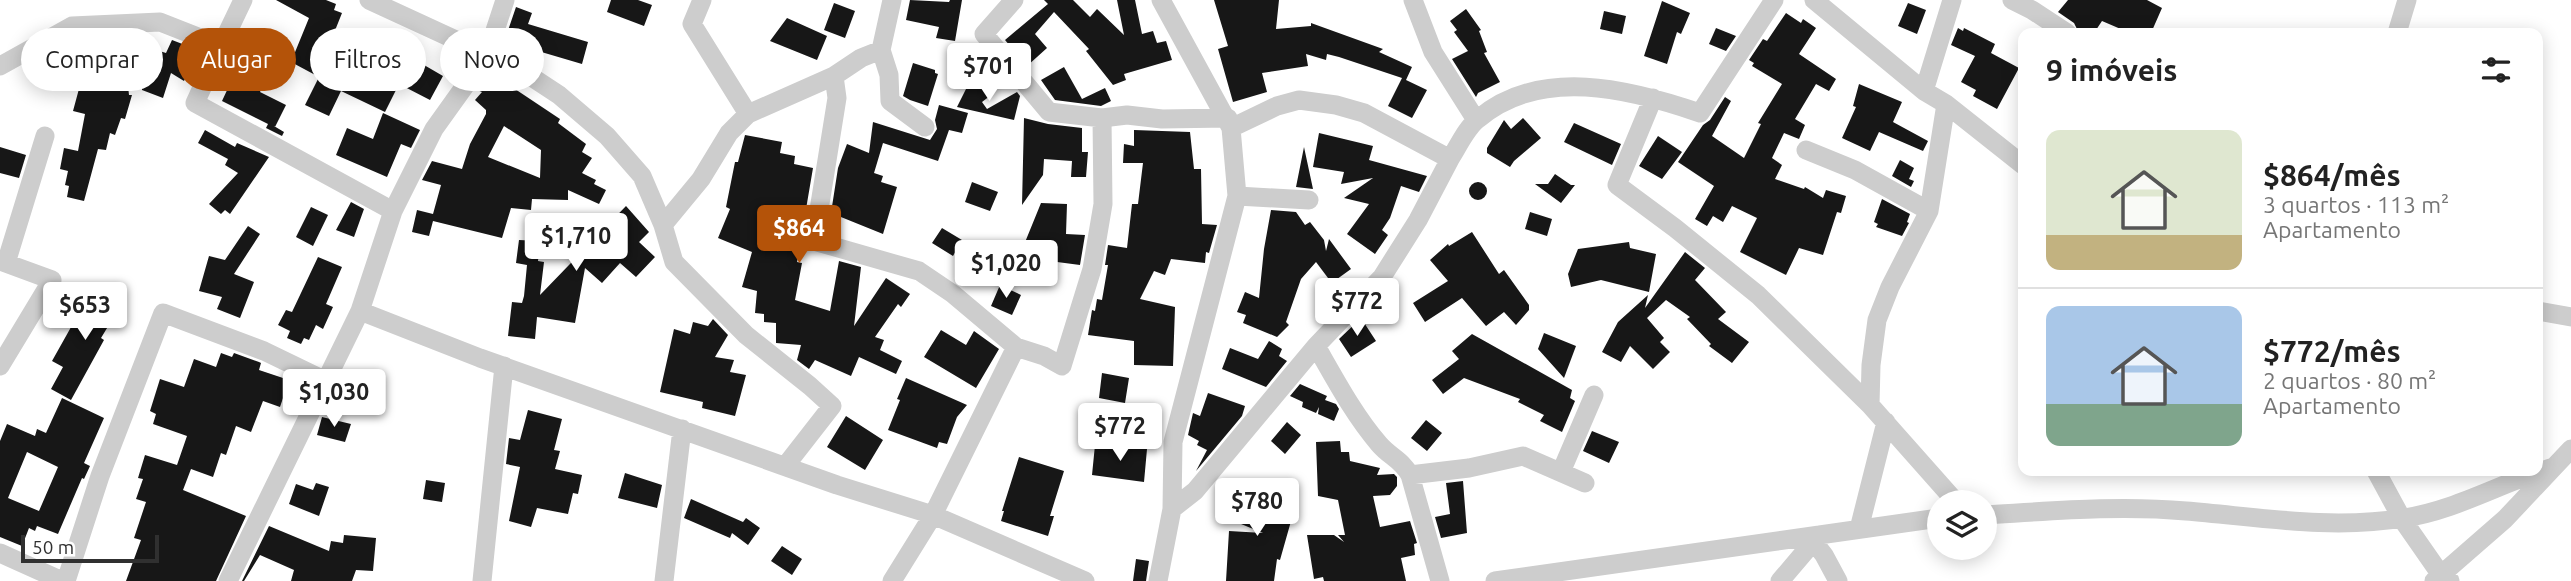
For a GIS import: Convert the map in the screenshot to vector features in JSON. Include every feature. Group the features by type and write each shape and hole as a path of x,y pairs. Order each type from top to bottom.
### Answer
{"street":[{"path":"230,28 243,0"},
{"path":"369,0 440,33"},
{"path":"496,28 505,0"},
{"path":"702,0 692,24 748,114"},
{"path":"892,0 881,50 889,75 890,101 925,127"},
{"path":"1014,0 984,34 1049,112 1102,118 1127,115 1229,123 1299,100 1336,104 1364,113 1450,159"},
{"path":"1158,581 1172,509 1173,442 1237,196 1229,123 1161,0"},
{"path":"1413,0 1433,52 1476,120"},
{"path":"1172,509 1195,491 1316,346 1382,277 1418,220 1450,159 1476,120 1515,96 1569,86 1607,88 1653,98 1700,113 1774,0"},
{"path":"1814,0 1924,91 1946,104 2018,161"},
{"path":"1924,91 1952,0"},
{"path":"2012,0 2059,28"},
{"path":"2399,28 2407,0"},
{"path":"0,66 72,26 160,22 177,29"},
{"path":"663,225 701,179 729,133 748,114 834,76 861,58 881,50"},
{"path":"834,76 838,97 814,242 919,271 953,294 1016,347 1044,356 1062,366 1093,270 1103,204 1102,118"},
{"path":"544,85 607,136 642,176 663,225 674,262 746,335 832,406 786,465"},
{"path":"200,91 195,103 393,211"},
{"path":"228,581 360,311 393,211 434,129 461,91"},
{"path":"1653,98 1617,185 1758,295 1870,405 1946,490"},
{"path":"1870,405 1871,365 1877,320 1890,286 1929,211 1946,104"},
{"path":"0,366 52,280 3,262 46,136"},
{"path":"1806,150 1855,170 1929,211"},
{"path":"1237,196 1309,200"},
{"path":"360,311 503,366 837,485 933,515 1085,581"},
{"path":"2543,312 2571,317"},
{"path":"0,553 64,581 100,476 163,313 264,351 326,382"},
{"path":"1316,346 1338,384 1381,446 1403,463 1410,475 1440,581"},
{"path":"892,581 933,515 1016,347"},
{"path":"482,581 503,366"},
{"path":"1561,472 1594,395"},
{"path":"1859,529 1886,422"},
{"path":"664,581 682,429"},
{"path":"2379,476 2402,519 2442,579 2505,519 2571,449"},
{"path":"1410,475 1469,468 1522,456 1586,483"},
{"path":"2543,470 2554,467"},
{"path":"1997,514 2096,509 2184,510 2352,524 2402,519 2442,511 2524,476"},
{"path":"1495,581 1816,538 1927,520"},
{"path":"1780,581 1816,538"},
{"path":"1816,538 1838,581"}],"building":[{"path":"276,0 326,0 336,4 334,10 342,13 336,28 310,28 310,72 296,65 296,50 309,18"},
{"path":"611,0 638,0 652,5 644,26 607,12"},
{"path":"910,0 962,0 955,41 936,38 939,27 906,20"},
{"path":"1044,0 1073,0 1090,17 1097,9 1124,35 1117,0 1135,0 1142,34 1153,31 1157,43 1166,41 1172,60 1124,74 1126,80 1113,85 1086,51 1089,49 1054,12 1035,34 1047,48 1027,66 1005,40 1048,4"},
{"path":"1214,0 1279,0 1276,29 1311,26 1311,23 1383,49 1379,52 1412,67 1406,80 1427,90 1412,118 1388,106 1402,78 1327,54 1326,60 1306,54 1308,66 1262,73 1267,92 1233,102 1218,49 1228,46"},
{"path":"2068,0 2147,0 2162,8 2153,28 2118,28 2102,21 2097,28 2076,28 2074,23 2058,12"},
{"path":"1662,1 1690,13 1681,34 1677,32 1667,64 1644,56"},
{"path":"834,3 855,11 845,38 824,30"},
{"path":"1908,3 1926,10 1917,34 1898,26"},
{"path":"516,7 532,13 528,24 541,28 509,28"},
{"path":"1466,9 1481,30 1479,31 1487,52 1484,53 1500,82 1478,93 1476,97 1452,59 1468,51 1454,32 1457,30 1450,21"},
{"path":"1604,11 1626,16 1622,34 1600,29"},
{"path":"1786,13 1801,23 1803,19 1816,28 1799,54 1836,79 1829,91 1816,84 1795,119 1805,125 1799,139 1784,133 1772,158 1782,165 1775,179 1804,189 1805,187 1823,198 1826,190 1846,196 1841,213 1837,212 1823,255 1799,248 1786,275 1740,252 1757,218 1732,206 1723,222 1713,216 1707,226 1695,219 1714,186 1678,162 1725,97 1731,101 1712,136 1744,158 1761,124 1758,123 1782,84 1752,66 1754,63 1749,60 1763,39 1767,41"},
{"path":"787,18 827,36 817,60 770,41"},
{"path":"1716,28 1736,36 1726,51 1709,44"},
{"path":"1958,28 1963,31 1964,28 1995,44 1991,53 2018,67 1997,109 1973,96 1976,90 1961,82 1975,56 1951,45"},
{"path":"544,29 588,42 582,64 544,53"},
{"path":"172,40 177,42 177,77 171,73 163,98 145,91 163,91 163,52 166,53"},
{"path":"913,63 935,70 938,74 928,106 903,96"},
{"path":"426,66 440,74 440,82 430,100 413,91 426,91"},
{"path":"1064,67 1082,99 1105,88 1111,101 1101,106 1055,100 1041,80"},
{"path":"1859,84 1902,102 1893,122 1928,141 1923,151 1879,132 1870,151 1842,138 1856,107 1853,106"},
{"path":"968,85 995,92 982,102 987,109 1017,92 1020,96 1014,120 957,107"},
{"path":"78,91 129,91 129,95 132,95 125,119 121,118 115,135 110,133 106,150 98,149 84,201 67,197 69,186 65,185 68,171 60,169 64,148 78,151 85,114 73,111"},
{"path":"227,91 260,91 286,105 275,127 284,132 282,136 266,128 268,124 222,101"},
{"path":"312,91 341,91 329,116 305,105"},
{"path":"341,91 396,91 385,112"},
{"path":"480,91 518,91 560,119 558,123 586,144 582,152 592,158 582,173 596,180 594,184 606,190 599,204 568,190 568,200 532,199 531,210 511,208 502,238 433,221 429,236 412,232 417,210 433,214 441,185 422,180 432,161 462,169 470,144 486,114 486,110 475,100 482,92","holes":["504,126 541,150 540,178 488,157"]},
{"path":"939,105 968,113 962,133 949,130 938,161 883,143 874,173 883,176 881,182 897,187 883,234 831,213 838,168 847,144 869,153 873,122 930,140 937,129 935,120"},
{"path":"383,113 420,130 411,148 401,144 387,177 336,155 347,128 373,139"},
{"path":"1024,118 1082,128 1082,152 1088,152 1086,177 1071,177 1072,161 1044,159 1043,175 1022,205"},
{"path":"1523,118 1541,138 1510,167 1487,153 1487,148 1504,120 1511,129"},
{"path":"1574,123 1621,144 1612,165 1564,142"},
{"path":"205,130 235,147 237,143 269,157 230,214 225,210 221,214 209,204 238,173 225,165 228,159 198,143"},
{"path":"1134,130 1190,132 1194,169 1201,169 1202,224 1217,225 1209,253 1206,252 1205,263 1171,259 1165,275 1154,271 1140,299 1175,307 1173,366 1134,365 1134,341 1088,335 1092,310 1095,311 1097,299 1102,300 1108,265 1105,265 1108,245 1127,248 1132,204 1138,204 1143,163 1123,163 1124,144 1134,146"},
{"path":"1319,133 1373,146 1369,160 1427,176 1419,192 1401,186 1390,218 1382,230 1388,235 1375,254 1347,234 1369,204 1344,198 1373,178 1341,184 1344,172 1313,167"},
{"path":"745,135 782,142 780,153 795,156 794,164 813,168 797,262 802,263 795,300 830,311 839,261 861,267 854,326 886,278 910,294 901,307 898,304 875,337 884,340 880,350 902,361 896,374 859,357 851,376 815,360 809,369 797,360 801,345 776,343 776,323 764,322 764,314 755,313 757,291 742,287 752,252 718,238 730,209 726,207 735,162 738,162"},
{"path":"1658,136 1682,152 1662,179 1639,166"},
{"path":"0,147 26,155 19,178 0,173"},
{"path":"1304,147 1313,189 1296,187"},
{"path":"1900,160 1914,168 1909,179 1914,181 1911,187 1892,176"},
{"path":"1555,174 1575,185 1561,203 1535,184 1548,184"},
{"path":"972,182 998,192 990,211 965,202"},
{"path":"1474,182 1482,182 1487,191 1485,198 1474,200 1469,195 1469,187"},
{"path":"1882,199 1910,214 1909,223 1902,236 1876,227 1878,224 1874,222"},
{"path":"351,202 364,209 354,237 336,230"},
{"path":"1041,203 1067,204 1066,234 1085,235 1080,265 1019,257"},
{"path":"626,206 649,232 639,242 655,257 636,277 620,263 602,283 585,268 575,323 537,317 535,339 508,336 512,302 522,303 524,296 527,265 516,263 519,240 540,241 538,261 544,262 540,295"},
{"path":"311,207 328,215 313,246 296,237"},
{"path":"1271,210 1296,212 1305,225 1310,222 1324,240 1326,251 1329,239 1351,269 1333,282 1334,286 1316,262 1301,279 1286,322 1289,325 1277,337 1243,323 1246,315 1237,312 1245,292 1259,298"},
{"path":"1530,212 1552,219 1547,236 1525,229"},
{"path":"248,226 260,234 234,274 254,282 240,318 217,309 222,297 199,291 209,256 225,260"},
{"path":"942,228 962,240 953,256 932,243"},
{"path":"1472,232 1499,274 1504,270 1529,305 1529,310 1516,325 1504,312 1486,326 1462,298 1425,322 1413,303 1448,281 1430,260 1448,244 1449,246"},
{"path":"1629,242 1630,248 1656,254 1649,292 1601,280 1571,287 1568,274 1578,249"},
{"path":"1685,252 1705,268 1695,280 1726,312 1718,319 1749,342 1732,363 1709,346 1711,344 1687,319 1690,317 1666,300 1647,318 1664,338 1660,342 1670,352 1653,369 1630,346 1621,362 1602,352 1618,322 1648,295 1645,308"},
{"path":"318,257 342,267 326,304 333,307 323,329 316,325 309,340 304,338 301,344 287,338 290,331 278,325 286,310 292,312"},
{"path":"1000,285 1021,295 1012,315 991,306"},
{"path":"106,286 112,286 127,295 101,338 104,340 71,400 51,389 63,367 52,361 75,320 84,324"},
{"path":"1361,318 1376,341 1351,357 1339,339"},
{"path":"713,319 728,335 715,357 734,360 730,372 746,375 735,416 702,408 703,402 660,392 674,329 690,334 693,322 708,326"},
{"path":"941,330 966,345 974,331 999,349 976,388 924,357"},
{"path":"1544,333 1576,346 1564,378 1538,349"},
{"path":"1472,334 1572,390 1570,398 1575,401 1562,432 1540,421 1544,415 1518,402 1520,399 1464,378 1443,394 1432,380 1459,359 1452,351"},
{"path":"1269,341 1282,349 1279,356 1287,361 1266,387 1222,369 1230,348 1258,359"},
{"path":"221,353 232,357 234,353 259,362 259,370 289,380 280,407 263,401 251,432 236,426 226,455 221,453 213,477 191,469 183,490 246,516 216,581 126,581 141,540 134,538 146,502 136,499 143,479 138,478 145,455 177,465 187,436 153,424 156,414 150,411 160,379 184,387 194,359 216,367"},
{"path":"1102,373 1129,378 1125,403 1099,398"},
{"path":"906,378 967,405 957,417 947,444 939,442 937,448 888,430"},
{"path":"1300,384 1327,396 1325,400 1336,404 1339,409 1334,421 1318,414 1319,407 1316,413 1302,407 1303,402 1290,396"},
{"path":"1208,393 1245,406 1242,416 1196,471 1207,450 1197,445 1199,441 1188,435 1193,413 1200,416"},
{"path":"62,398 104,418 84,463 90,466 84,479 82,478 58,534 37,526 35,531 29,528 22,546 0,537 0,441 7,424 35,436 37,429 46,433","holes":["27,452 58,467 39,511 8,498"]},
{"path":"528,410 562,419 554,450 560,451 555,469 582,475 578,494 573,493 568,514 537,508 531,527 509,521 520,467 506,464 509,438 520,440"},
{"path":"846,416 883,440 865,470 827,447"},
{"path":"322,417 351,424 345,442 317,435"},
{"path":"1426,420 1442,433 1427,451 1411,438"},
{"path":"1287,422 1301,435 1285,454 1271,441"},
{"path":"1592,431 1619,442 1609,463 1583,451"},
{"path":"1340,441 1341,452 1349,452 1350,461 1380,468 1377,475 1394,474 1397,477 1397,486 1390,495 1373,496 1380,527 1410,521 1417,543 1414,544 1415,555 1401,558 1406,581 1324,581 1323,577 1314,579 1307,535 1334,535 1344,542 1338,535 1345,535 1338,500 1318,496 1316,442"},
{"path":"1095,445 1147,449 1144,482 1092,475"},
{"path":"1019,457 1064,471 1050,516 1054,516 1048,536 1001,521"},
{"path":"625,473 662,485 657,508 618,498"},
{"path":"426,480 445,483 442,502 423,499"},
{"path":"1463,481 1467,533 1441,538 1435,517 1450,514 1446,483"},
{"path":"316,483 329,487 319,516 289,504 296,484 313,490"},
{"path":"1231,493 1243,500 1248,493 1295,507 1280,560 1277,559 1274,581 1226,581 1229,531 1263,533 1224,517"},
{"path":"691,499 743,522 746,518 760,528 748,545 732,533 730,538 684,518"},
{"path":"269,526 329,551 331,541 343,543 344,535 376,538 373,571 356,570 352,581 291,581 294,570 260,555 242,581"},
{"path":"782,546 802,559 792,575 771,561"},
{"path":"1136,559 1149,561 1146,581 1133,581"}]}
